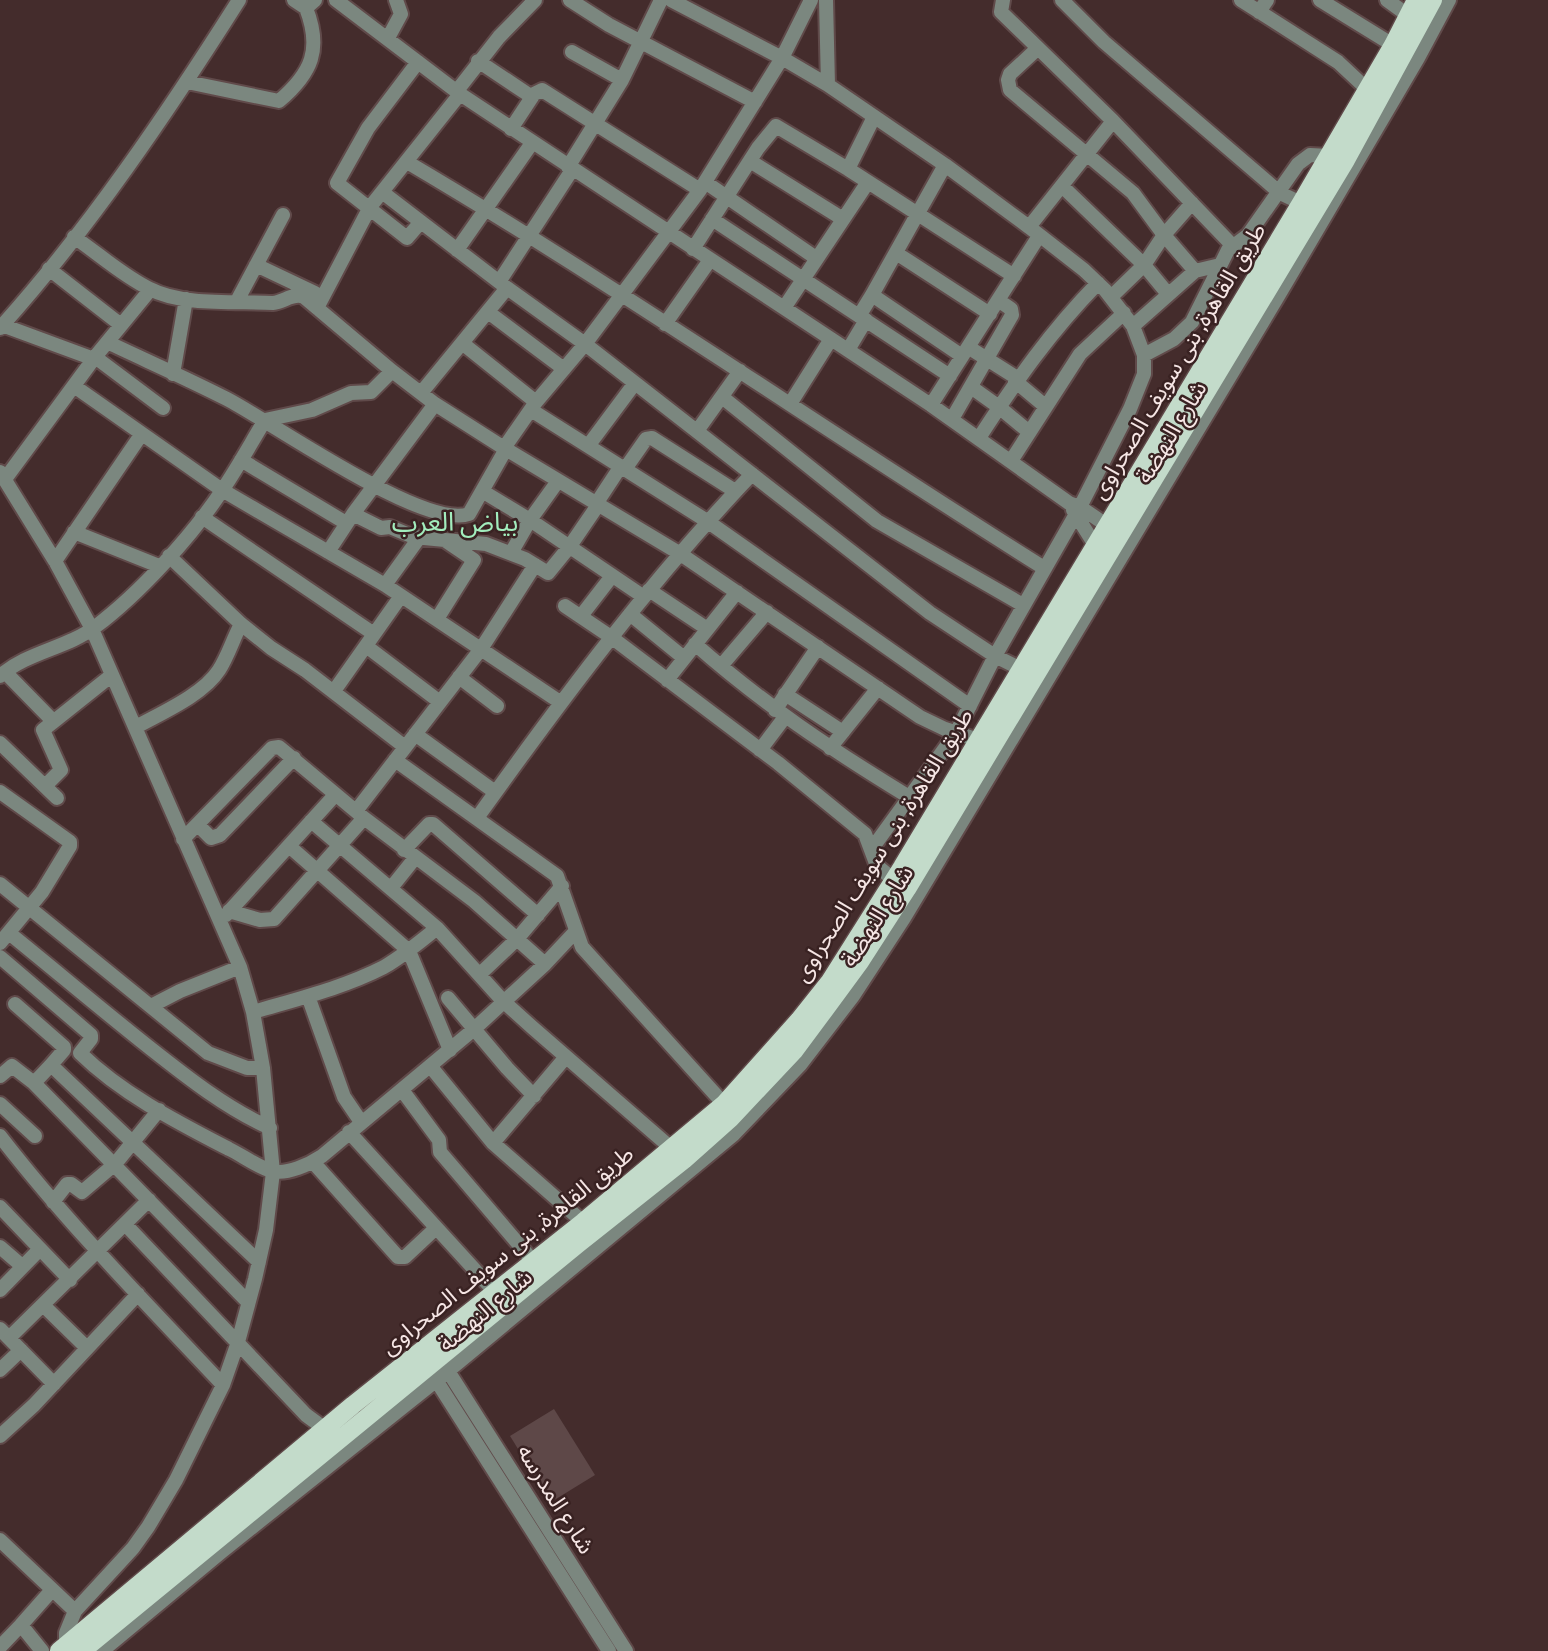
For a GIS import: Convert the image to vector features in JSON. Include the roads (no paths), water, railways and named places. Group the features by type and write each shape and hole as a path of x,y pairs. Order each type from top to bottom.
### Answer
{"main road":[{"name":"طريق القاهرة, بنى سويف الصحراوى","path":"1113,530 1346,160 1433,0"},
{"name":"طريق القاهرة, بنى سويف الصحراوى","path":"69,1649 325,1430 363,1418 495,1292 533,1261 583,1222 682,1159 703,1150 795,1050 860,962 907,889 1413,8"},
{"name":"طريق القاهرة, بنى سويف الصحراوى","path":"69,1649 582,1250 682,1159 724,1104 790,1031 830,981 1021,669 1102,549"}],"street":[{"path":"163,408 94,358 1,327 49,270 187,82 239,0"},
{"path":"336,0 458,93 931,405 1075,508 1113,530"},
{"path":"388,38 401,14 396,0"},
{"path":"320,302 370,207 407,162 478,61 535,0"},
{"path":"570,0 641,42 755,102"},
{"path":"421,393 488,312 622,80 661,0"},
{"path":"671,0 828,85 945,165 1034,231 1098,283 1111,297 1133,326 1144,355 1144,374 1136,397 956,733 871,850"},
{"path":"107,342 265,420 374,485 412,503 450,515 469,514 505,449 533,406 585,344 703,186 782,58 811,0"},
{"path":"826,0 828,85"},
{"path":"1003,0 1002,12 1232,245"},
{"path":"1062,0 1104,42 1280,193 1301,204"},
{"path":"1241,0 1263,6 1338,62 1368,90"},
{"path":"1320,0 1393,45"},
{"path":"1387,0 1413,8"},
{"name":"شارع النهضة","path":"703,1150 734,1134 800,1065 870,972 1202,424 1411,70 1449,0"},
{"path":"187,82 279,101 292,90 309,67 314,34 305,3"},
{"path":"1038,48 1010,74 1010,90 1133,192 1164,235 1195,271"},
{"path":"572,52 622,80"},
{"path":"478,61 531,97"},
{"path":"418,62 369,128 337,185 370,207 407,238 420,223"},
{"path":"511,129 531,97 537,90 542,90 726,197 816,258"},
{"path":"848,169 874,117"},
{"path":"931,405 1014,276 1034,231 1062,186 1112,121"},
{"path":"693,249 758,148 776,126 1014,276"},
{"path":"737,132 758,148"},
{"path":"457,250 533,143"},
{"path":"1144,355 1184,332 1192,322 1232,245 1248,235 1304,158 1310,155 1329,156"},
{"path":"750,160 843,219"},
{"path":"407,162 531,236 1044,568"},
{"path":"848,350 872,295 945,165"},
{"path":"784,308 868,182"},
{"path":"1062,186 1144,265 1168,295"},
{"path":"382,192 585,344 930,613 995,656 1021,669"},
{"path":"1111,297 1144,265 1164,235 1192,203"},
{"path":"237,301 283,215"},
{"path":"712,219 950,376"},
{"path":"74,237 150,290 186,299 278,302 300,295 320,302"},
{"path":"896,253 990,314"},
{"path":"664,324 710,260"},
{"path":"256,265 320,302 392,371 435,404 679,553 933,724 978,740"},
{"path":"1133,326 1195,271 1220,265"},
{"path":"49,270 121,325"},
{"path":"979,438 1016,380 1098,283"},
{"path":"0,500 5,479 94,358 150,290"},
{"path":"872,295 965,352 988,360 1045,406"},
{"path":"173,374 186,299"},
{"path":"951,419 1012,315 1011,309 998,300"},
{"path":"488,312 564,369"},
{"path":"1011,461 1080,354 1124,313"},
{"path":"790,404 831,339"},
{"path":"462,343 533,406 588,446 707,521 970,706"},
{"path":"53,721 2,674 92,629 117,609 202,517 265,420 312,410 351,393 371,392 392,371"},
{"path":"697,432 740,371"},
{"path":"588,446 635,383"},
{"path":"75,386 222,490 401,596 560,702"},
{"path":"971,387 1029,432"},
{"path":"722,397 877,521 1023,605"},
{"path":"328,552 435,404"},
{"path":"55,561 141,435"},
{"path":"241,460 350,519 381,528 390,527 419,538 480,542 512,553 545,573 550,573 570,547 623,467 646,439 652,438 735,491"},
{"path":"477,818 560,702 611,637 679,553 752,474"},
{"path":"5,479 55,561 92,629 183,839 225,916 253,1012 263,1069 273,1171 259,1262 238,1342 223,1385 176,1480 148,1527 114,1570 75,1611 66,1633 69,1649"},
{"path":"512,553 530,520 558,481"},
{"path":"482,491 612,576 706,628"},
{"path":"1075,508 1102,549"},
{"path":"202,517 370,640 440,702"},
{"path":"74,533 164,561 241,624 334,691 405,747"},
{"path":"385,586 419,538"},
{"path":"437,619 474,560 445,540"},
{"path":"225,916 274,919 318,871 340,846 395,760 481,649 535,565"},
{"path":"581,616 612,576"},
{"path":"667,680 737,592"},
{"path":"334,691 401,596"},
{"path":"565,606 611,637 760,750 864,834 877,866 894,880"},
{"path":"721,666 767,612"},
{"path":"630,614 684,657"},
{"path":"136,727 182,702 209,681 219,670 241,624"},
{"path":"695,644 780,714 909,797"},
{"path":"760,750 780,714 785,694 818,647"},
{"path":"44,786 61,770 43,730 112,675"},
{"path":"459,677 496,706"},
{"path":"830,748 878,688"},
{"path":"785,694 842,732"},
{"path":"415,734 495,793"},
{"path":"0,743 57,798"},
{"path":"183,839 272,748 282,748 360,815 474,901 545,964"},
{"path":"198,825 211,838 220,835 294,758"},
{"path":"395,760 551,870 562,886 582,947 724,1104"},
{"path":"0,792 70,842 42,892 4,938 201,1087 270,1128"},
{"path":"225,916 335,795"},
{"path":"311,821 437,928 503,1000 565,1058 682,1159"},
{"path":"391,888 429,824 433,824 538,915"},
{"path":"289,846 409,951 450,1050"},
{"path":"0,884 208,1053 247,1068 263,1069"},
{"path":"480,974 517,939 562,886"},
{"path":"253,1012 308,996 382,968 409,951 437,928"},
{"path":"0,957 91,1035 81,1054 118,1084 159,1110 273,1171 293,1169 313,1162 431,1067 545,964 575,932"},
{"path":"151,1006 240,967"},
{"path":"308,996 344,1097 361,1122"},
{"path":"448,998 473,1030 534,1096"},
{"path":"15,1004 64,1048 34,1083"},
{"path":"493,1143 565,1058"},
{"path":"51,1065 259,1262"},
{"path":"0,1076 12,1066 34,1083 248,1302"},
{"path":"431,1067 493,1143 583,1222"},
{"path":"402,1090 439,1140 440,1152 533,1261"},
{"path":"0,1104 35,1136"},
{"path":"53,1202 67,1184 82,1192 115,1164 159,1110"},
{"path":"349,1132 495,1292"},
{"path":"2,1143 97,1251 223,1385"},
{"path":"313,1162 398,1257 405,1257 436,1227"},
{"path":"54,1384 3,1335 43,1306 149,1200"},
{"path":"0,1207 70,1280"},
{"path":"125,1224 306,1415 325,1430"},
{"path":"0,1247 22,1266"},
{"path":"0,1290 40,1249"},
{"name":"شارع النهضة","path":"102,1651 363,1418 442,1375 582,1250"},
{"path":"1,1433 54,1384 138,1294"},
{"path":"43,1306 88,1348"},
{"path":"0,1370 21,1350"},
{"name":"شارع المدرسه","path":"442,1375 613,1648"},
{"path":"0,1540 75,1611"},
{"path":"0,1647 52,1590"},
{"path":"21,1625 42,1651"}],"district":[{"name":"بياض العرب","path":"455,522"}]}
